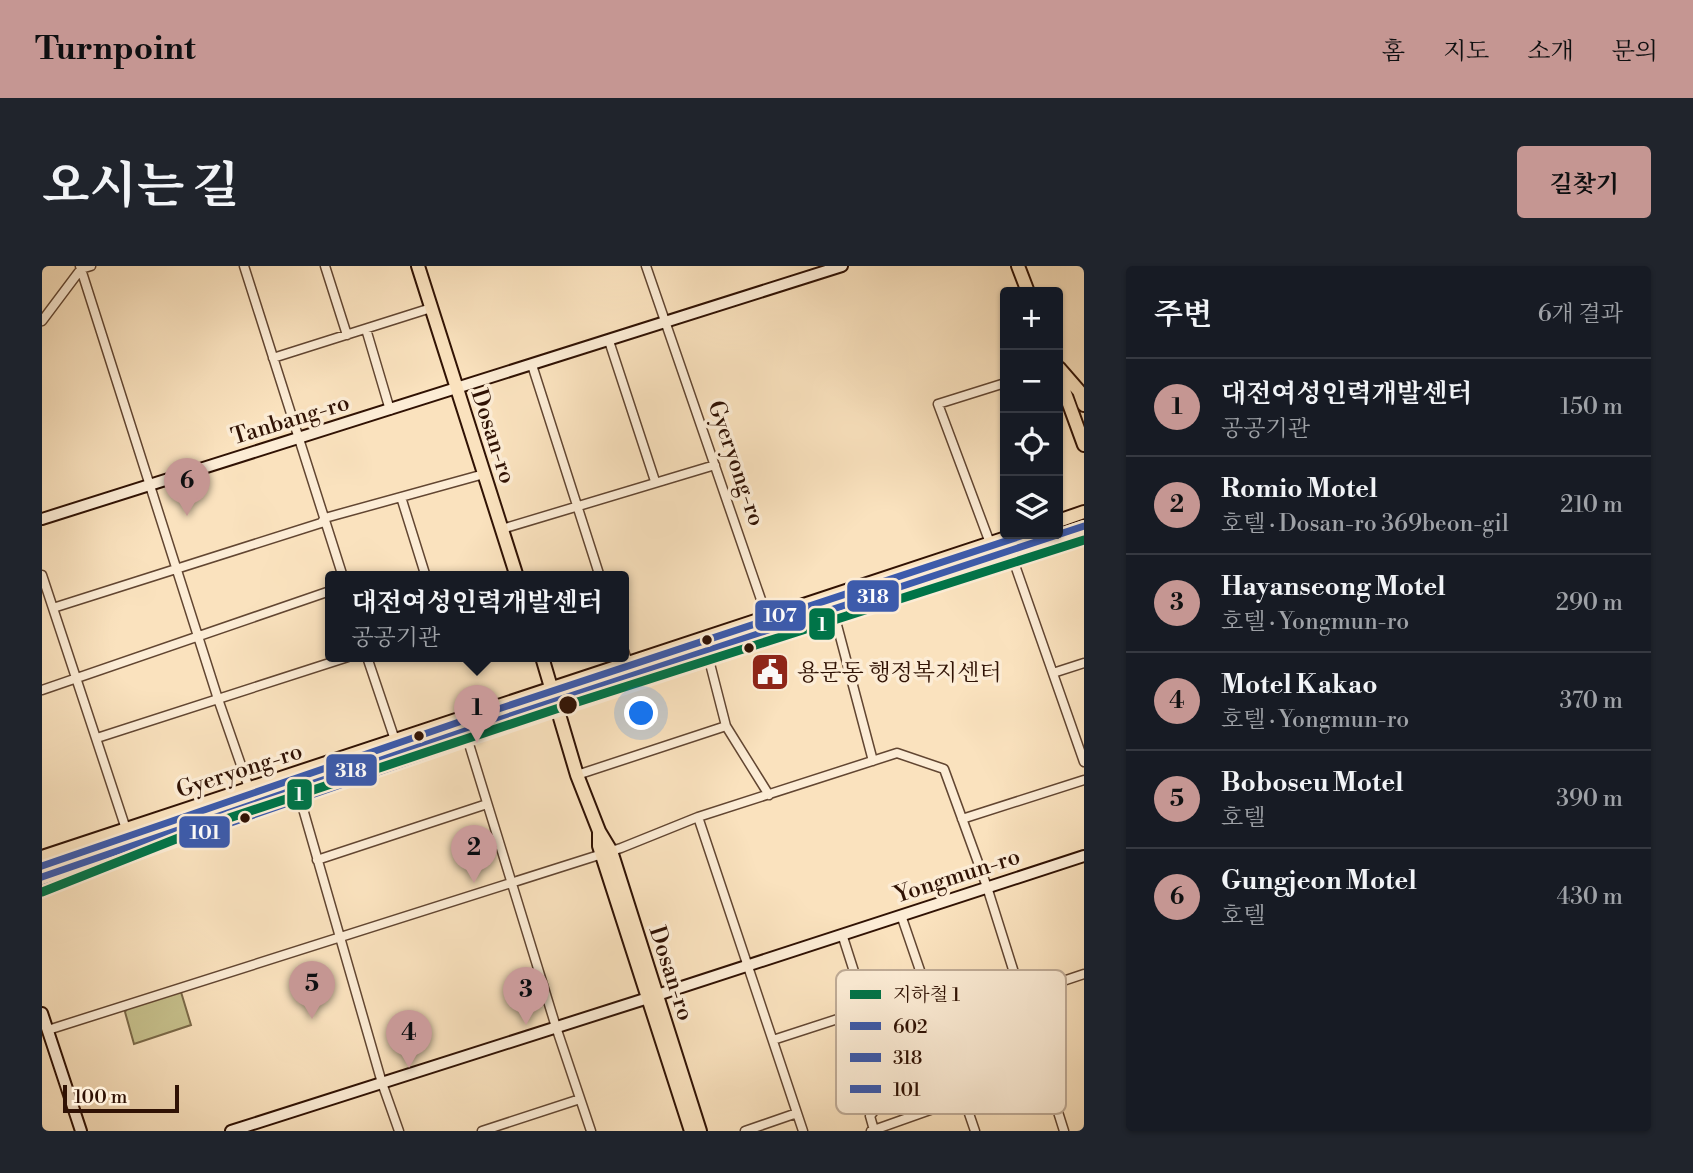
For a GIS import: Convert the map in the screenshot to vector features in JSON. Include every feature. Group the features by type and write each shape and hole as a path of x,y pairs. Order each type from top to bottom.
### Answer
{"main road":[{"name":"Dosan-ro","path":"418,266 515,571"},
{"path":"1018,266 1026,287"},
{"path":"1063,373 1079,391 1084,405"},
{"path":"1063,388 1084,446"},
{"path":"1063,519 1084,512"},
{"name":"Gyeryong-ro","path":"42,877 464,731 1084,526"},
{"name":"Gyeryong-ro","path":"629,656 767,617 1002,539"},
{"name":"Dosan-ro","path":"544,662 577,775 599,831 652,997 691,1131"},
{"name":"Gyeryong-ro","path":"42,857 552,688 614,662"},
{"name":"Dosan-ro","path":"652,997 701,1131"}],"street":[{"path":"42,321 80,268 91,266"},
{"path":"244,266 341,571"},
{"path":"326,266 347,335"},
{"name":"Gyeryong-ro","path":"646,266 767,617"},
{"name":"Tanbang-ro","path":"42,519 457,390 842,266"},
{"path":"80,268 249,788"},
{"path":"273,358 431,308"},
{"path":"366,329 390,410"},
{"path":"609,341 655,481"},
{"path":"532,365 598,571"},
{"path":"990,543 938,404 1000,385"},
{"path":"502,529 715,465"},
{"path":"53,608 321,523 325,518 484,474"},
{"path":"401,497 424,571"},
{"path":"1010,551 1084,762"},
{"path":"42,575 126,829"},
{"path":"42,690 325,593"},
{"path":"833,610 873,761"},
{"path":"707,652 726,726 769,795"},
{"path":"97,738 333,662"},
{"path":"370,662 395,740"},
{"path":"1053,673 1084,663"},
{"path":"577,775 726,726"},
{"path":"464,731 591,1131"},
{"path":"48,1030 606,853 698,817 897,753 944,769 1013,970"},
{"path":"962,819 1084,780"},
{"path":"297,788 382,1083 399,1131"},
{"path":"317,860 486,804"},
{"path":"698,817 803,1131"},
{"name":"Yongmun-ro","path":"231,1131 1084,856"},
{"path":"901,915 920,970"},
{"path":"842,934 854,970"},
{"path":"1066,980 1084,974"},
{"path":"42,1013 81,1131"},
{"path":"773,1040 836,1019"},
{"path":"482,1131 580,1099"},
{"path":"745,1131 797,1113"},
{"path":"872,1130 918,1114"},
{"path":"969,1114 975,1131"},
{"path":"1059,1114 1064,1131"}],"shaded area":[{"path":"181,992 191,1025 134,1044 125,1012 130,1003"}],"metro line":[{"name":"1","path":"42,892 229,818 565,706 1084,540"}],"transit line":[{"name":"318","path":"42,877 465,731 1084,526"},
{"name":"101","path":"45,887 468,741 1084,537"},
{"name":"107","path":"42,866 462,721 1012,539"}],"place":[{"name":"Gungjeon Motel","path":"187,516"},
{"name":"용문동 행정복지센터","path":"770,672"},
{"name":"대전여성인력개발센터","path":"477,743"},
{"name":"Romio Motel","path":"474,883"},
{"name":"Boboseu Motel","path":"312,1019"},
{"name":"Hayanseong Motel","path":"526,1025"},
{"name":"Motel Kakao","path":"409,1068"}]}
